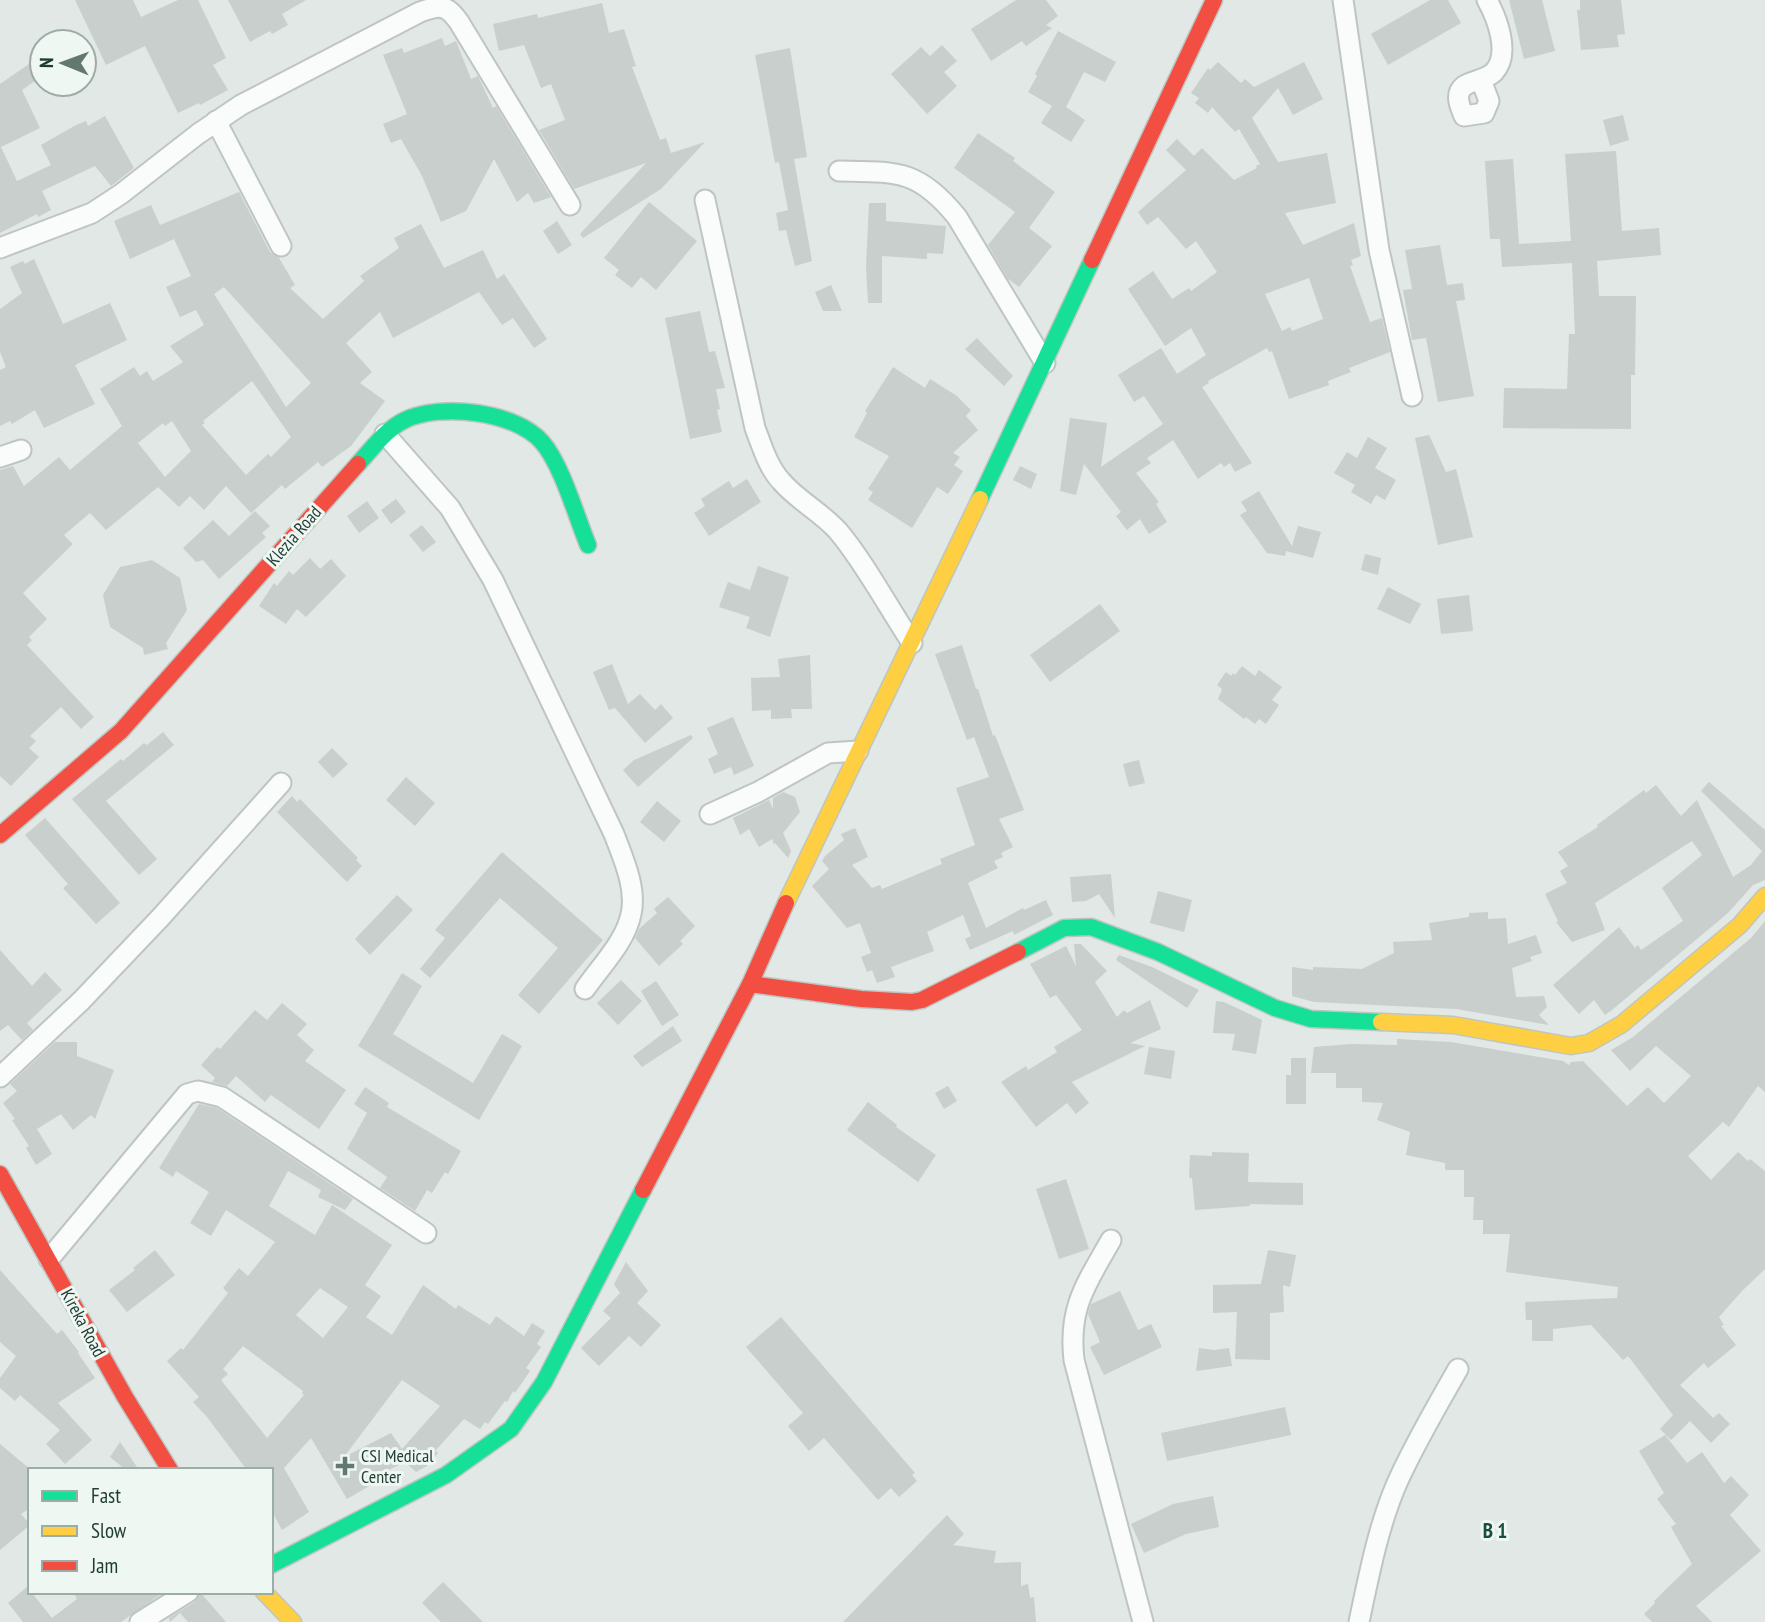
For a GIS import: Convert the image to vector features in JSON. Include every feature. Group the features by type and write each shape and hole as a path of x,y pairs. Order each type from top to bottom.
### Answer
{"street":[{"path":"273,1564 446,1475 480,1453 511,1429 544,1382 750,984 807,855 912,643 1214,0"},
{"path":"1343,0 1379,250 1412,396"},
{"path":"1481,80 1495,71 1502,58 1502,44 1494,12 1487,0"},
{"path":"0,248 92,213 241,105 420,12 435,7 444,7 451,11 459,22 570,205"},
{"path":"216,121 281,246"},
{"path":"839,172 887,172 908,176 927,186 942,199 957,217 1045,363"},
{"path":"705,200 755,428 766,458 780,481 818,512 856,555 912,643"},
{"name":"Klezia Road","path":"0,835 121,731 385,434 404,420 423,414 472,411 521,426 541,441 554,461 588,545"},
{"path":"385,434 450,508 475,545 603,810 625,862 631,889 632,914 622,936 584,989"},
{"path":"0,457 21,450"},
{"path":"710,814 758,792 828,753 858,751"},
{"path":"0,1077 81,1001 160,918 281,783"},
{"path":"750,984 861,999 912,1002 974,975 1064,928 1091,927 1158,952 1275,1008 1311,1020 1452,1025 1571,1046 1589,1043 1622,1024 1740,925 1765,896"},
{"path":"49,1259 187,1094 198,1091 209,1091 222,1097 426,1233"},
{"name":"Kireka Road","path":"0,1174 49,1259 100,1357 169,1468"},
{"path":"1111,1240 1078,1301 1072,1337 1074,1360 1143,1622"},
{"path":"1359,1622 1384,1518 1397,1484 1458,1369"},
{"path":"140,1622 185,1594"},
{"path":"266,1594 293,1622"}],"building":[{"path":"75,0 133,0 141,17 178,0 198,0 226,58 213,65 228,90 178,113 145,46 106,65 98,48 98,28 88,28"},
{"path":"228,0 306,0 282,14 288,25 250,42"},
{"path":"1016,0 1046,0 1058,16 1046,25 1052,28 1026,46 1022,41 991,61 971,29"},
{"path":"1430,0 1448,0 1461,23 1388,65 1371,34"},
{"path":"1509,0 1542,0 1555,51 1524,59"},
{"path":"1580,0 1621,0 1625,34 1617,35 1619,47 1581,50 1577,10 1580,10"},
{"path":"602,3 609,33 624,29 636,66 632,67 660,140 666,138 671,153 705,142 661,189 583,238 580,234 646,163 574,189 539,130 565,120 551,84 541,88 524,45 499,51 493,24 537,14 538,18"},
{"path":"1058,31 1116,62 1105,82 1084,72 1066,107 1085,120 1071,142 1041,123 1052,106 1028,92"},
{"path":"442,38 445,46 456,41 471,79 478,76 493,108 496,106 551,197 534,203 528,193 517,202 494,159 466,211 441,222 422,176 401,139 391,143 383,124 407,114 383,55 402,48 404,53"},
{"path":"942,45 957,61 944,72 957,86 927,114 891,74 921,47 930,56"},
{"path":"790,48 807,157 794,159 812,261 795,266 786,230 779,231 776,213 788,210 779,162 775,163 755,55"},
{"path":"1218,62 1241,83 1245,79 1254,87 1304,62 1323,99 1293,115 1278,88 1252,118 1278,162 1327,153 1336,203 1285,213 1303,245 1354,223 1361,256 1351,260 1353,265 1350,266 1370,322 1382,318 1390,352 1349,368 1351,372 1328,381 1329,385 1289,399 1272,351 1269,352 1267,348 1208,381 1209,383 1202,387 1252,463 1235,472 1230,463 1224,467 1221,463 1198,479 1173,440 1147,458 1151,463 1136,473 1159,502 1156,504 1167,522 1149,534 1140,519 1127,530 1116,516 1121,512 1084,464 1076,495 1060,491 1070,418 1107,423 1101,467 1163,424 1144,396 1134,402 1118,375 1161,348 1177,374 1206,355 1191,328 1165,346 1128,289 1153,271 1172,299 1189,288 1191,291 1217,272 1196,241 1186,249 1158,217 1147,225 1138,212 1186,170 1166,150 1177,139 1194,156 1202,148 1234,180 1260,164 1239,129 1235,132 1212,107 1208,113 1195,103 1199,98 1191,93 1208,68 1210,70","holes":["1309,278 1323,319 1292,331 1290,327 1282,331 1265,294"]},
{"path":"28,65 28,86 22,90 40,128 1,147 17,181 51,165 41,145 76,125 86,121 88,126 105,116 134,168 111,186 95,166 42,191 51,210 38,217 37,214 0,233 0,84"},
{"path":"1623,115 1629,140 1610,146 1603,120"},
{"path":"978,133 1015,158 1013,161 1055,192 1029,228 1052,246 1019,287 1008,279 988,245 1015,212 954,168"},
{"path":"1616,151 1622,231 1659,228 1661,255 1597,261 1599,296 1636,296 1631,429 1503,428 1504,388 1567,389 1569,334 1575,334 1572,263 1502,267 1500,239 1490,239 1485,161 1513,159 1519,244 1571,241 1565,154"},
{"path":"239,192 270,252 279,258 295,285 290,288 323,319 364,281 360,276 399,248 394,238 421,224 444,268 483,250 497,279 504,274 547,339 534,348 513,318 502,325 479,292 393,338 380,312 346,343 372,372 360,383 385,401 351,446 322,467 318,462 285,489 282,485 251,513 226,486 204,510 190,496 179,507 158,487 106,530 90,513 64,535 73,544 23,593 47,619 29,637 32,640 27,645 94,717 81,729 61,707 30,736 36,741 29,748 39,757 11,786 0,776 0,470 13,466 24,486 59,457 70,470 122,426 100,389 134,367 140,376 147,371 153,381 183,362 170,346 204,325 196,310 180,317 166,287 191,276 174,239 130,259 114,221 151,205 160,225","holes":["224,287 311,383 286,407 214,294","252,381 291,437 271,457 268,454 246,475 202,425 205,423 203,421","172,421 191,451 165,477 138,443 163,423 165,426"]},
{"path":"649,202 697,241 656,290 641,277 632,288 615,275 619,270 604,258"},
{"path":"869,203 886,203 886,221 946,226 943,254 927,253 927,259 882,256 882,303 868,303 866,266"},
{"path":"557,221 572,245 558,254 543,231"},
{"path":"1440,245 1447,285 1463,283 1465,300 1456,301 1474,396 1438,402 1426,338 1412,340 1403,290 1412,289 1405,250"},
{"path":"34,259 63,324 110,303 127,340 75,365 95,404 44,428 35,410 12,424 10,421 0,426 0,370 6,367 0,352 0,309 22,293 10,267"},
{"path":"831,285 842,311 823,311 815,292"},
{"path":"700,311 709,352 715,351 725,388 716,389 722,432 690,439 665,318"},
{"path":"977,338 1013,376 1004,386 965,349"},
{"path":"893,367 925,388 930,379 957,396 971,410 966,416 978,430 953,453 960,457 954,465 963,471 948,494 937,487 912,528 868,500 873,492 868,489 889,456 854,437 867,413 865,411"},
{"path":"1429,435 1446,472 1456,469 1473,537 1438,545 1415,438"},
{"path":"1368,437 1387,448 1375,468 1396,480 1385,500 1376,495 1371,504 1351,492 1355,485 1334,473 1347,452 1357,458"},
{"path":"1020,466 1037,474 1031,489 1013,480"},
{"path":"747,479 761,502 709,536 694,513 705,506 701,499 729,481 733,488"},
{"path":"1259,491 1292,546 1298,526 1321,532 1313,558 1286,551 1285,556 1267,553 1240,515 1247,511 1241,502"},
{"path":"396,499 406,512 391,524 381,510"},
{"path":"367,501 379,518 359,533 347,516"},
{"path":"255,511 270,526 262,533 266,537 219,579 203,560 196,562 183,548 213,520 229,536"},
{"path":"422,525 436,542 423,552 409,535"},
{"path":"1365,554 1381,558 1378,575 1361,570"},
{"path":"310,558 320,569 331,559 346,576 306,617 297,609 286,624 259,606 274,583 277,586 289,571 293,575"},
{"path":"152,560 180,578 187,610 166,643 168,649 144,655 143,648 110,627 103,595 120,567"},
{"path":"758,566 789,577 770,637 746,628 750,617 719,607 728,582 750,590"},
{"path":"1388,587 1421,604 1410,624 1377,609"},
{"path":"1469,595 1473,631 1441,634 1437,599"},
{"path":"1100,604 1120,631 1050,682 1030,655"},
{"path":"962,645 993,736 995,735 1024,810 999,819 1013,847 1001,853 1003,857 994,861 998,868 968,883 986,928 1023,908 1024,910 1046,900 1053,915 1014,935 1013,931 970,950 965,939 971,936 963,915 927,932 934,951 891,967 895,977 877,983 872,970 867,972 861,957 871,953 860,923 847,928 812,886 829,869 822,861 844,840 841,834 855,828 868,857 852,865 872,888 880,885 882,889 942,864 940,859 975,845 956,788 989,777 974,737 967,740 935,654"},
{"path":"810,655 812,709 791,709 792,718 771,719 771,710 752,711 751,678 780,677 778,659"},
{"path":"612,664 628,704 640,694 655,710 661,704 673,718 645,743 615,708 609,710 593,672"},
{"path":"1242,666 1255,676 1259,670 1282,687 1272,700 1279,705 1266,724 1259,719 1255,724 1246,717 1244,719 1218,699 1222,689 1217,685 1226,672 1231,676 1233,673 1235,675"},
{"path":"733,717 754,766 734,775 731,767 714,774 708,759 718,754 707,728"},
{"path":"163,732 174,745 106,801 157,859 139,875 72,799 121,759 123,761 144,743 147,745"},
{"path":"691,735 693,738 638,787 623,770 634,760"},
{"path":"332,748 348,764 333,778 318,762"},
{"path":"1139,760 1145,783 1129,787 1123,764"},
{"path":"406,777 435,803 415,826 386,800"},
{"path":"1709,782 1765,830 1765,880 1753,885 1728,913 1612,1010 1605,1015 1594,1000 1579,1014 1553,985 1619,927 1635,948 1638,945 1641,950 1683,921 1662,888 1702,855 1692,841 1595,903 1605,930 1572,942 1556,922 1558,921 1545,894 1567,883 1560,871 1568,866 1558,852 1598,827 1597,825 1644,790 1646,793 1656,785 1681,816 1697,800 1733,877 1751,865 1762,851 1701,791"},
{"path":"783,792 795,797 800,812 783,833 791,851 788,858 775,843 774,845 772,839 759,847 749,829 740,835 733,818 769,800 773,809 773,798"},
{"path":"292,796 297,802 300,799 358,858 356,860 362,866 347,882 277,812"},
{"path":"657,801 681,821 664,842 640,822"},
{"path":"45,818 120,903 96,924 63,888 68,884 25,835"},
{"path":"502,852 603,940 539,1014 518,995 558,948 500,898 430,978 420,969 445,938 435,930"},
{"path":"1111,874 1115,918 1099,894 1086,901 1072,902 1070,877"},
{"path":"1158,891 1192,900 1184,932 1150,923"},
{"path":"397,895 413,910 370,955 355,939"},
{"path":"668,897 695,926 680,941 683,944 659,966 635,938 639,929 657,913 654,909"},
{"path":"1488,912 1488,919 1506,918 1508,944 1536,935 1542,953 1530,957 1532,961 1512,968 1516,997 1544,996 1547,1007 1539,1015 1549,1025 1456,1009 1314,1002 1292,996 1292,967 1313,970 1313,967 1362,969 1394,953 1393,942 1432,940 1429,923 1469,917 1469,913"},
{"path":"1765,921 1765,1092 1758,1086 1729,1127 1723,1122 1688,1156 1711,1180 1738,1152 1765,1171 1765,1269 1719,1317 1724,1325 1721,1326 1736,1345 1708,1368 1704,1363 1680,1385 1713,1418 1719,1413 1730,1424 1711,1443 1690,1421 1671,1440 1660,1429 1673,1415 1628,1356 1623,1360 1591,1325 1553,1329 1553,1341 1532,1341 1532,1320 1526,1320 1525,1302 1617,1298 1618,1287 1506,1272 1510,1234 1483,1234 1483,1220 1473,1220 1474,1197 1464,1197 1464,1170 1445,1170 1445,1163 1406,1155 1410,1132 1377,1120 1383,1103 1362,1102 1362,1088 1336,1088 1336,1073 1311,1073 1314,1047 1351,1044 1397,1045 1397,1039 1451,1042 1563,1061 1569,1065 1571,1062 1583,1061 1627,1106 1648,1087 1664,1103 1691,1076 1656,1046 1630,1071 1611,1050 1633,1037 1751,938"},
{"path":"1074,944 1081,944 1107,971 1095,982 1117,1017 1124,1010 1127,1013 1150,1000 1161,1029 1130,1043 1145,1046 1072,1082 1089,1103 1076,1114 1067,1103 1036,1127 1001,1082 1026,1066 1028,1070 1057,1052 1054,1047 1082,1030 1056,995 1050,998 1030,964 1066,946 1076,966"},
{"path":"0,950 32,986 45,972 62,990 27,1023 33,1030 22,1040 8,1025 0,1031"},
{"path":"1119,955 1152,967 1199,990 1187,1008 1116,960"},
{"path":"402,973 422,986 393,1034 473,1083 502,1034 522,1046 479,1120 358,1046"},
{"path":"621,980 642,1001 618,1025 597,1003"},
{"path":"656,981 679,1015 662,1026 641,991"},
{"path":"1216,1001 1224,1002 1262,1020 1256,1054 1232,1050 1235,1034 1213,1033"},
{"path":"282,1003 307,1024 297,1035 314,1050 305,1061 346,1090 319,1129 271,1095 265,1102 236,1076 227,1086 212,1082 215,1078 201,1065 217,1047 220,1049 255,1010 267,1020"},
{"path":"673,1026 682,1041 642,1067 633,1056"},
{"path":"55,1042 77,1042 77,1056 114,1070 95,1119 91,1115 73,1130 61,1114 37,1129 52,1154 36,1165 26,1148 29,1146 12,1120 15,1119 3,1103 17,1091 10,1084"},
{"path":"1149,1047 1175,1051 1171,1079 1144,1074"},
{"path":"1291,1058 1306,1058 1306,1104 1286,1104 1286,1075 1291,1075"},
{"path":"948,1086 957,1101 944,1109 935,1093"},
{"path":"365,1087 389,1103 387,1107 461,1151 448,1174 445,1172 432,1193 427,1190 415,1211 380,1188 387,1177 347,1149 367,1113 354,1104"},
{"path":"868,1102 897,1125 896,1127 936,1155 918,1182 847,1130"},
{"path":"199,1104 217,1108 353,1199 345,1210 318,1197 321,1190 288,1171 269,1206 315,1235 332,1205 392,1245 365,1285 381,1296 366,1317 392,1335 423,1285 456,1309 458,1305 490,1325 496,1316 524,1336 532,1323 545,1331 537,1344 541,1347 526,1368 530,1371 488,1424 485,1422 480,1429 464,1419 435,1451 438,1453 427,1466 416,1472 405,1462 368,1480 371,1485 347,1499 311,1438 284,1468 309,1512 282,1530 273,1514 273,1468 245,1468 193,1402 199,1397 167,1361 181,1348 183,1350 228,1293 223,1288 239,1268 248,1276 275,1242 226,1210 211,1236 190,1223 209,1192 176,1171 173,1177 159,1168","holes":["320,1288 348,1307 323,1338 296,1315","243,1346 303,1391 304,1395 267,1438 221,1380 228,1374 223,1369","402,1380 440,1406 402,1449 391,1433 344,1457"]},
{"path":"1212,1152 1249,1153 1248,1182 1303,1183 1303,1205 1250,1204 1195,1210 1192,1178 1189,1178 1190,1155 1212,1156"},
{"path":"1066,1179 1089,1249 1059,1259 1036,1189"},
{"path":"155,1250 175,1275 127,1312 109,1290"},
{"path":"1268,1250 1296,1255 1290,1287 1283,1285 1284,1312 1270,1313 1270,1360 1235,1359 1237,1312 1213,1313 1213,1285 1261,1284"},
{"path":"626,1262 648,1291 637,1303 661,1325 641,1347 629,1336 599,1366 581,1348 611,1318 603,1311 620,1293 614,1284"},
{"path":"0,1270 57,1334 62,1330 95,1378 58,1403 92,1440 65,1464 46,1444 60,1430 20,1395 15,1401 0,1388 0,1378 16,1356 0,1342"},
{"path":"1120,1291 1138,1330 1151,1324 1162,1347 1104,1375 1090,1347 1100,1342 1088,1314 1091,1304"},
{"path":"781,1317 915,1473 912,1475 917,1481 899,1497 891,1488 878,1500 824,1438 809,1451 788,1426 803,1413 746,1347"},
{"path":"1199,1348 1229,1348 1232,1366 1196,1371"},
{"path":"1285,1407 1291,1435 1167,1461 1161,1433"},
{"path":"1665,1435 1687,1463 1702,1452 1724,1483 1731,1476 1749,1495 1730,1515 1761,1551 1696,1606 1712,1622 1652,1622 1644,1614 1692,1564 1671,1527 1676,1524 1657,1499 1664,1493 1639,1451"},
{"path":"120,1442 138,1468 124,1468 110,1457"},
{"path":"0,1444 29,1468 28,1509 21,1514 28,1527 0,1550"},
{"path":"1213,1496 1219,1527 1186,1534 1144,1553 1131,1524 1173,1504"},
{"path":"947,1515 964,1534 953,1545 996,1551 994,1563 1021,1562 1021,1586 1028,1584 1030,1598 1034,1597 1036,1622 843,1622"},
{"path":"443,1582 483,1622 441,1622 422,1603"},
{"path":"27,1587 28,1594 33,1594 52,1618 77,1599 74,1594 161,1594 121,1622 23,1622 8,1603"},
{"path":"202,1594 226,1622 188,1622 180,1613 170,1622 169,1618 195,1602"}],"traffic: fast":[{"path":"980,499 1092,260"},
{"path":"358,464 392,429 405,420 420,415 457,411 496,417 514,423 530,431 549,452 562,477 588,545"},
{"path":"1018,952 1064,928 1091,927 1158,952 1275,1008 1311,1019 1381,1022"},
{"path":"273,1564 446,1475 511,1429 544,1382 643,1190"}],"traffic: slow":[{"path":"786,903 980,499"},
{"path":"1381,1022 1453,1025 1571,1046 1589,1043 1622,1024 1740,925 1765,896"},
{"path":"266,1594 293,1622"}],"traffic: jam":[{"path":"1092,260 1214,0"},
{"path":"0,835 121,731 358,464"},
{"path":"643,1190 750,984 786,903"},
{"path":"750,984 861,999 912,1002 922,1000 1018,952"},
{"path":"0,1174 125,1397 169,1468"}],"place":[{"name":"CSI Medical Center","path":"345,1466"}],"district":[{"name":"B 1","path":"1495,1531"}]}
